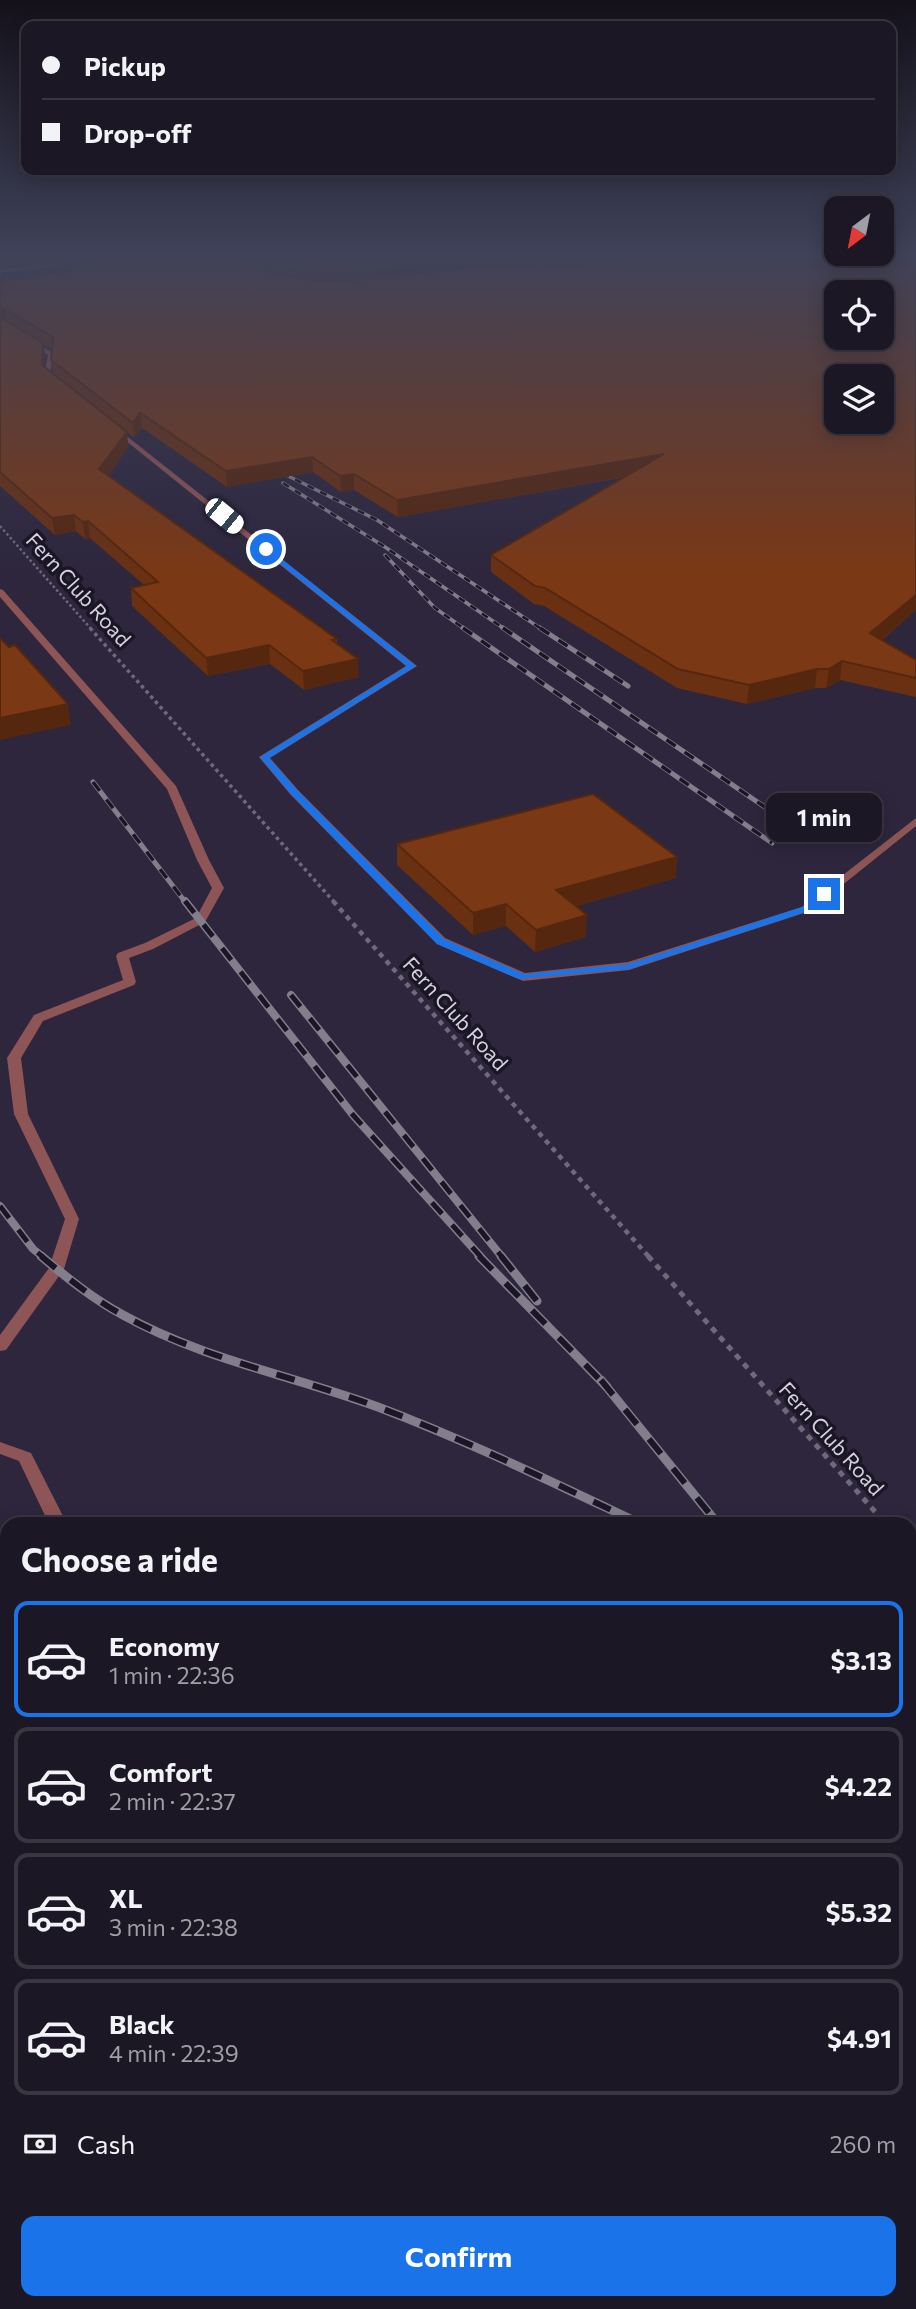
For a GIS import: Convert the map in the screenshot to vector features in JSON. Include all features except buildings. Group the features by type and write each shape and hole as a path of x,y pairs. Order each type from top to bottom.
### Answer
{"lane":[{"path":"50,362 47,376 67,391"},
{"path":"98,416 412,666 264,757 294,792 441,942 523,977 629,966 806,909 916,821"},
{"path":"0,592 172,788 218,888 201,920 149,946 121,956 130,982 38,1018 14,1058 21,1114 72,1219 56,1269 0,1346"},
{"path":"0,1448 25,1457 55,1517"}],"path":[{"name":"Fern Club Road","path":"0,526 880,1517"}],"shaded area":[{"path":"0,362 916,362 916,1517 0,1517"}],"railway":[{"path":"270,467 377,520 543,630"},
{"path":"283,483 385,547 506,630"},
{"path":"385,555 435,608 466,630"},
{"path":"463,628 772,843"},
{"path":"503,628 797,829"},
{"path":"540,628 628,686"},
{"path":"93,782 186,903"},
{"path":"185,901 353,1115 481,1257"},
{"path":"291,995 502,1257"},
{"path":"0,1206 33,1249 43,1257"},
{"path":"41,1256 101,1302 184,1344 412,1420 626,1517"},
{"path":"479,1256 605,1385"},
{"path":"501,1256 537,1301"},
{"path":"601,1380 605,1385"},
{"path":"605,1385 712,1517"}],"route":[{"path":"266,549 412,666 264,757 294,792 441,942 523,977 629,966 806,909 824,894"}]}
